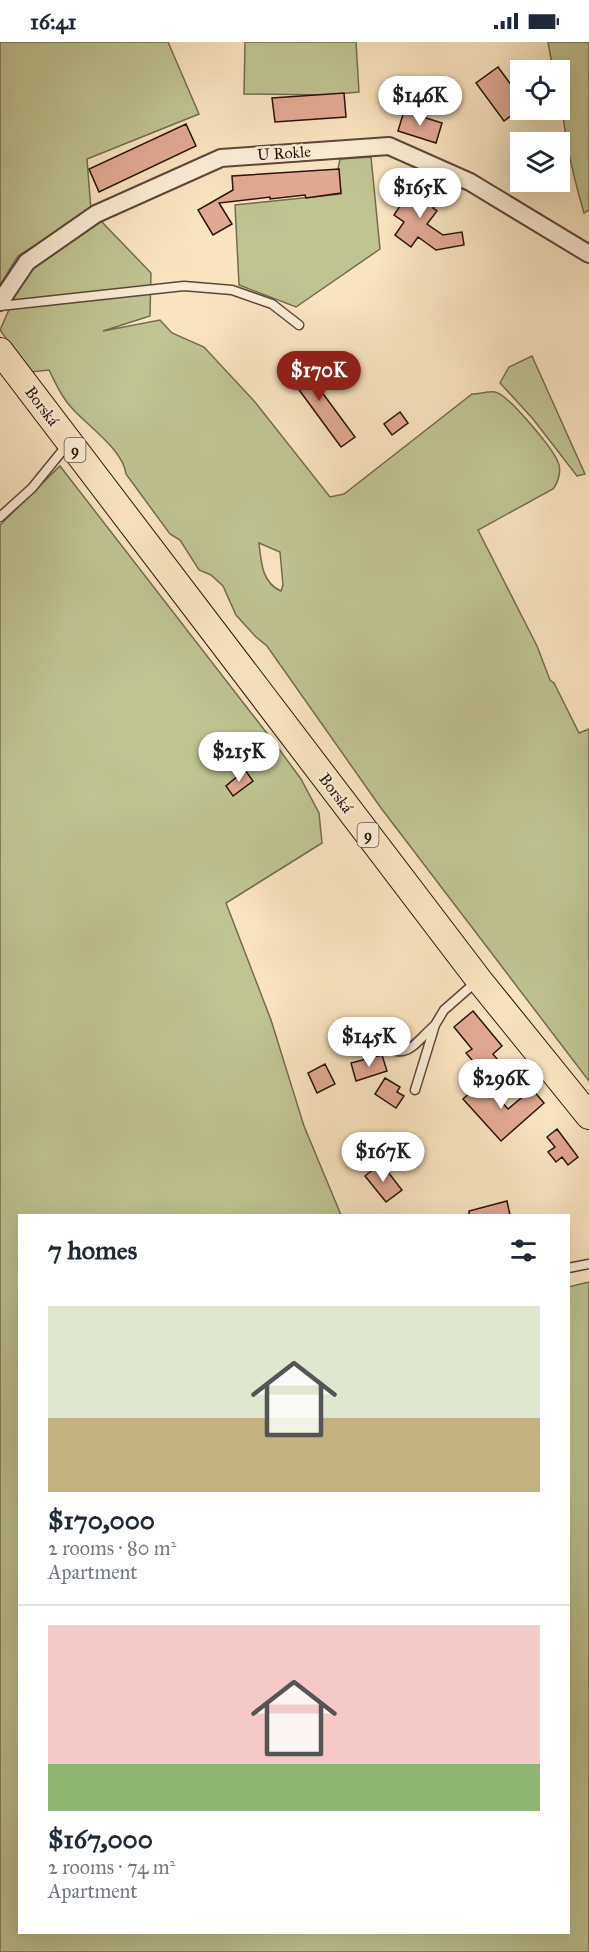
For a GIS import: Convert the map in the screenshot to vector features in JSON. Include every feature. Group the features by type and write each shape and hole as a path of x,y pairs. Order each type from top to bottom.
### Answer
{"main road":[{"name":"Borská","path":"0,351 479,980 589,1116"}],"street":[{"name":"U Rokle","path":"0,304 27,262 96,214 221,158 389,146 470,182 589,254"}],"lane":[{"path":"0,304 194,287 232,290 272,304 299,325"},
{"path":"0,517 32,488 69,442"},
{"path":"415,1090 435,1025 444,1010 479,980"},
{"path":"372,1046 397,1054 404,1052 435,1025"},
{"path":"570,1268 589,1264"}],"green space":[{"path":"0,42 168,42 199,114 87,159 91,210 18,256 0,285"},
{"path":"245,42 356,42 359,92 326,95 244,94"},
{"path":"548,42 589,42 589,210 584,213 570,158 570,132 565,132 564,120 570,120 570,60 551,60"},
{"path":"371,157 380,249 296,307 239,285 235,205 341,194 338,169 340,159"},
{"path":"101,221 151,273 150,316 103,331 160,320 172,333 204,347 255,402 330,497 344,494 472,394 495,392 502,395 530,423 554,455 559,465 559,472 553,489 478,530 537,646 550,680 554,683 579,733 589,729 589,1081 381,808 267,646 236,615 223,586 211,575 199,570 180,540 170,534 126,474 111,447 67,402 49,370 30,372 0,330 19,287 36,265","holes":["259,543 280,552 283,585 281,591 266,577"]},
{"path":"532,356 585,474 577,476 533,419 500,383 509,367"},
{"path":"60,466 276,745 301,779 319,813 322,843 226,903 271,1020 304,1126 341,1214 18,1214 18,1934 570,1934 570,1287 589,1282 589,1952 0,1952 0,525"}],"building":[{"path":"498,67 510,83 510,116 504,121 476,83"},
{"path":"344,93 346,117 275,122 272,98"},
{"path":"404,111 442,123 436,143 398,131"},
{"path":"186,124 196,146 99,192 89,169"},
{"path":"339,169 341,193 306,198 305,195 270,199 270,197 219,203 232,224 213,235 198,210 233,190 232,176"},
{"path":"397,182 410,192 415,184 438,201 433,208 437,211 427,224 443,235 462,232 464,245 436,250 418,237 411,247 395,235 404,222 394,215 400,206 386,196"},
{"path":"296,357 355,437 341,447 283,368"},
{"path":"400,412 408,423 392,435 384,424"},
{"path":"245,770 253,781 233,796 226,786"},
{"path":"473,1011 502,1046 493,1054 497,1059 478,1067 466,1053 472,1049 454,1027"},
{"path":"382,1055 387,1071 356,1081 351,1063"},
{"path":"325,1064 335,1084 317,1093 308,1073"},
{"path":"385,1078 400,1087 397,1092 404,1096 396,1108 375,1094"},
{"path":"483,1081 508,1109 532,1089 544,1103 501,1141 463,1099"},
{"path":"557,1129 578,1157 568,1165 562,1157 556,1162 548,1152 555,1147 547,1137"},
{"path":"381,1163 402,1190 386,1202 365,1176"},
{"path":"507,1201 510,1214 469,1214 469,1211"}]}
